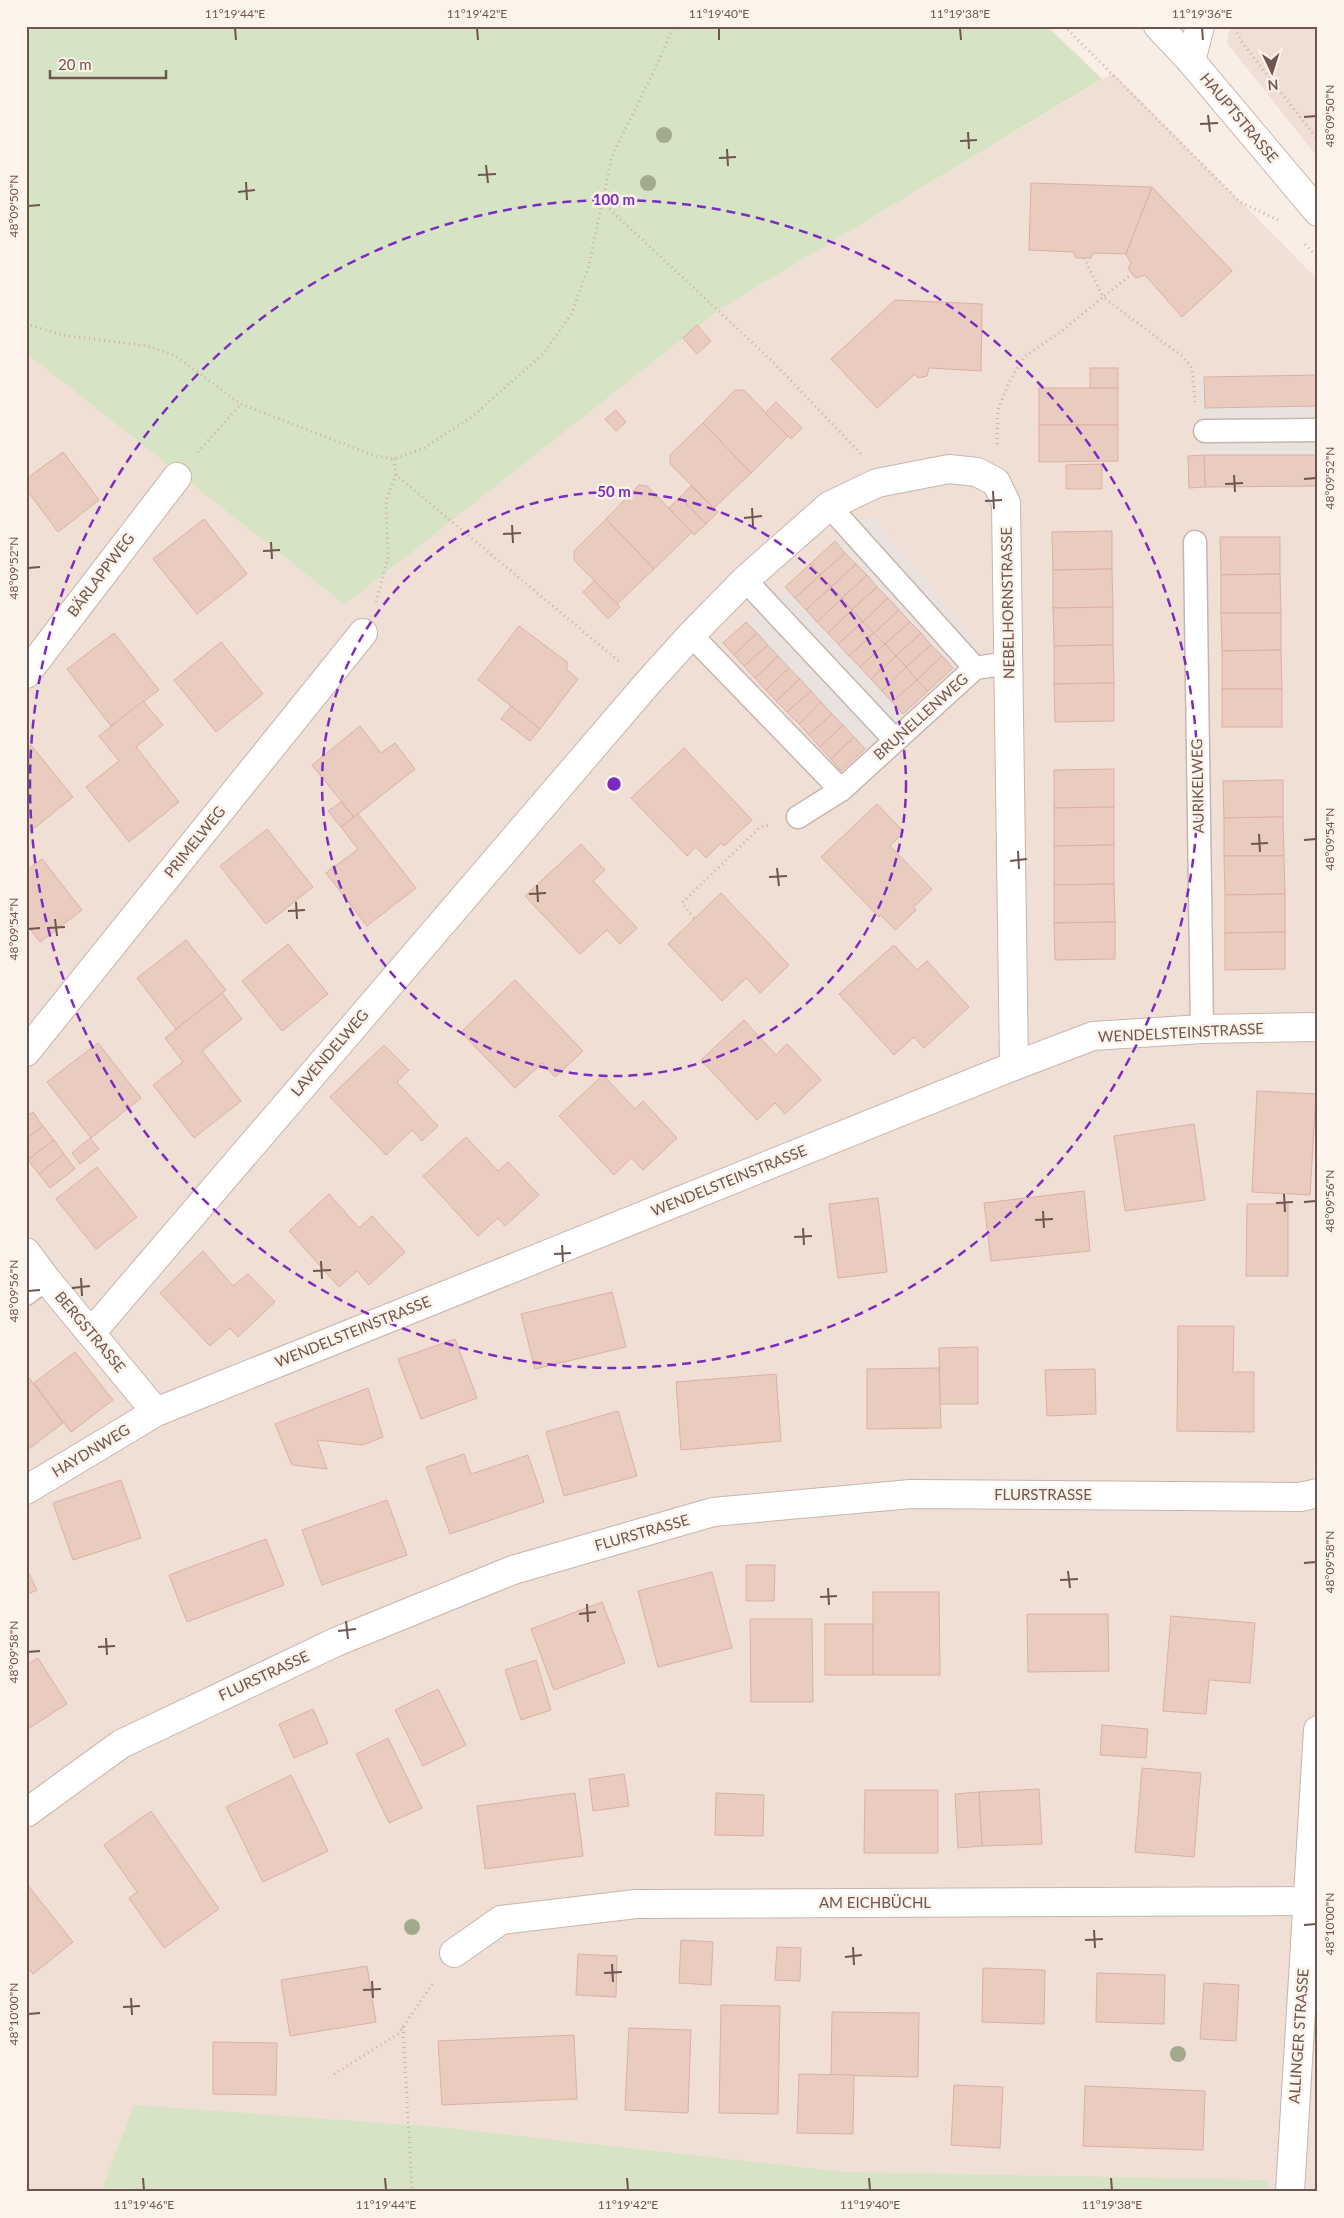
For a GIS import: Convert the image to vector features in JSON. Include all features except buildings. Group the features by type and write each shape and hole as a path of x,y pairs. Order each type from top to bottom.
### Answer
{"street":[{"name":"HAUPTSTRASSE","path":"1158,26 1191,61 1318,212"},
{"path":"1191,61 1200,26"},
{"path":"646,685 691,635 745,580 829,506 878,483 949,469 977,472 996,482"},
{"name":"BÄRLAPPWEG","path":"26,674 177,477"},
{"name":"NEBELHORNSTRASSE","path":"996,482 1006,503 1014,1066"},
{"name":"PRIMELWEG","path":"26,1052 363,632"},
{"name":"LAVENDELWEG","path":"91,1333 646,685"},
{"name":"WENDELSTEINSTRASSE","path":"156,1412 1014,1066 1093,1036 1202,1029 1318,1027"},
{"name":"BERGSTRASSE","path":"26,1252 36,1287 91,1333 156,1412"},
{"name":"HAYDNWEG","path":"26,1490 156,1412"},
{"name":"FLURSTRASSE","path":"26,1813 121,1744 336,1642 513,1570 713,1512 911,1494 1300,1497 1318,1493"},
{"name":"ALLINGER STRASSE","path":"1290,2192 1318,1730"},
{"name":"AM EICHBÜCHL","path":"454,1953 501,1920 636,1904 1308,1901"}],"lane":[{"path":"1205,431 1318,430"},
{"path":"829,506 975,668"},
{"name":"AURIKELWEG","path":"1195,542 1202,1029"},
{"path":"745,580 895,740"},
{"path":"691,635 841,790"},
{"name":"BRUNELLENWEG","path":"798,817 841,790 975,668 1009,663"}],"path":[{"path":"26,324 62,335 148,346 176,356 241,404 375,456 394,459 424,448 473,416 543,354 572,313 589,265 612,156 674,26"},
{"path":"1064,26 1240,202 1280,221"},
{"path":"1235,26 1241,41 1318,140"},
{"path":"602,202 773,362 862,456 878,483"},
{"path":"1301,239 1318,258"},
{"path":"1084,258 1104,297 1182,356 1192,368 1195,392 1195,430 1205,431"},
{"path":"996,482 998,410 1008,384 1024,357 1063,330 1132,274"},
{"path":"177,477 241,404"},
{"path":"363,632 377,601 388,557 386,500 396,475 394,459"},
{"path":"396,475 646,685"},
{"path":"694,918 682,903 760,827"},
{"path":"334,2074 398,2034 454,1953"},
{"path":"403,2027 412,2190"}],"shaded area":[{"path":"1230,26 1318,26 1318,158 1227,43"},
{"path":"1113,73 1318,280 1318,1430 1311,1501 1318,1501 1318,2192 26,2192 26,353 345,605 719,310"},
{"path":"1318,375 1318,486 1205,487 1200,377"},
{"path":"870,514 979,645 842,770 723,643 835,541"}],"green space":[{"path":"26,26 1047,26 1102,79 719,310 345,605 26,353"},
{"path":"134,2105 437,2127 845,2172 1268,2180 1268,2192 101,2192"}]}
